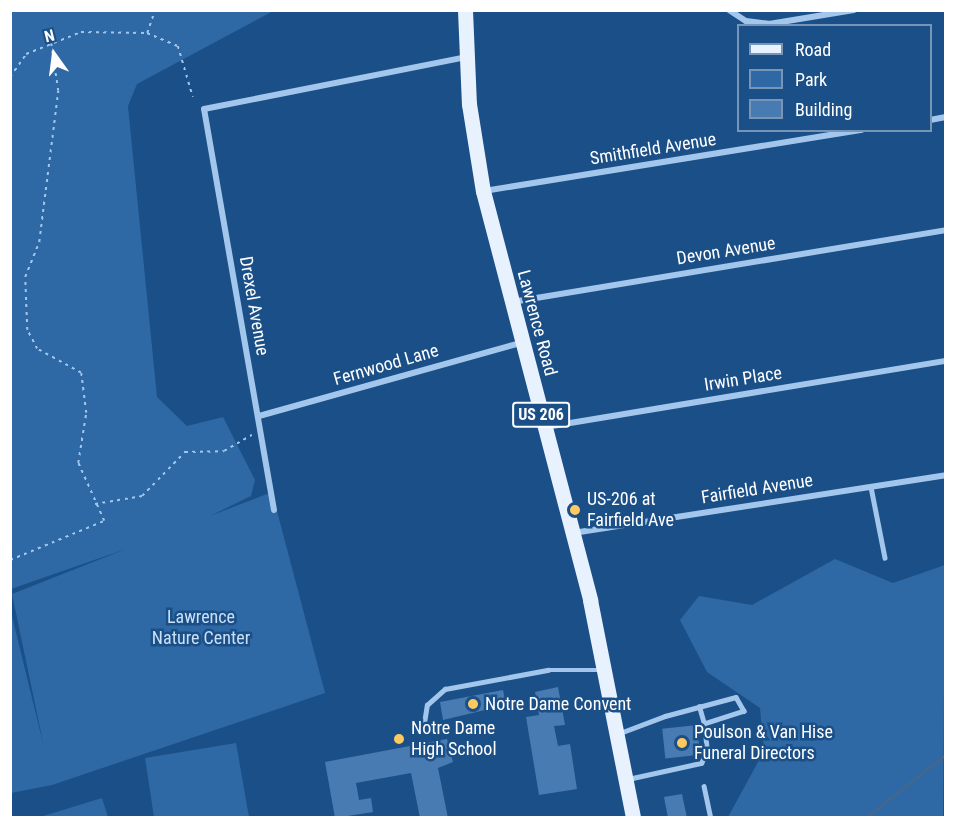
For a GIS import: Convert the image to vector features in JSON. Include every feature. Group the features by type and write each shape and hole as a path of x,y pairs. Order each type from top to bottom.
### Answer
{"main road":[{"name":"Lawrence Road","path":"465,10 466,57 483,191 573,534 605,670 633,818"}],"street":[{"path":"729,10 746,21 769,24 854,10"},
{"name":"Drexel Avenue","path":"274,510 204,109 466,57"},
{"name":"Smithfield Avenue","path":"483,191 850,132"},
{"name":"Devon Avenue","path":"511,302 945,230"},
{"name":"Fernwood Lane","path":"259,416 522,343"},
{"name":"Irwin Place","path":"545,427 945,361"},
{"name":"Fairfield Avenue","path":"573,534 945,475"}],"lane":[{"path":"871,487 885,558"},
{"path":"424,723 427,705 445,688 548,670 605,670"},
{"path":"618,734 699,707 742,699 742,716 704,724"},
{"path":"626,779 701,763 707,752 704,724 699,707"},
{"path":"704,786 711,818"}],"path":[{"path":"147,33 155,10"},
{"path":"10,77 26,54 81,32 147,33 178,46 193,97"},
{"path":"10,560 104,520 94,504 78,463 86,413 81,373 37,349 27,330 25,277 39,242 58,91 51,44"},
{"path":"94,504 142,496 185,452 224,451 261,430"}],"green space":[{"name":"Lawrence Nature Center","path":"11,11 273,11 137,84 128,106 157,397 187,426 223,417 255,480 251,496 210,516 272,492 325,693 52,785 11,793 10,608 44,747 12,594 126,549 11,589"},
{"path":"835,559 893,583 945,565 943,817 728,817 764,751 760,708 707,672 680,620 699,596 752,605"},
{"path":"236,743 249,817 154,817 145,758"},
{"path":"102,798 108,817 40,817"}],"building":[{"path":"558,687 565,725 554,726 558,746 570,744 577,789 539,795 526,717 539,715 535,692"},
{"name":"Notre Dame Convent","path":"503,690 506,705 443,720 440,702"},
{"name":"Poulson & Van Hise Funeral Directors","path":"697,725 700,755 665,758 662,729"},
{"path":"447,739 453,762 438,768 448,818 420,818 411,773 356,783 359,800 371,798 373,812 335,818 325,762"},
{"path":"682,794 687,818 668,818 664,797"}],"waterway":[{"path":"865,818 946,754"}],"place":[{"name":"US-206 at Fairfield Ave","path":"575,510"},
{"name":"Notre Dame Convent","path":"473,704"},
{"name":"Notre Dame High School","path":"399,739"},
{"name":"Poulson & Van Hise Funeral Directors","path":"682,743"}]}
